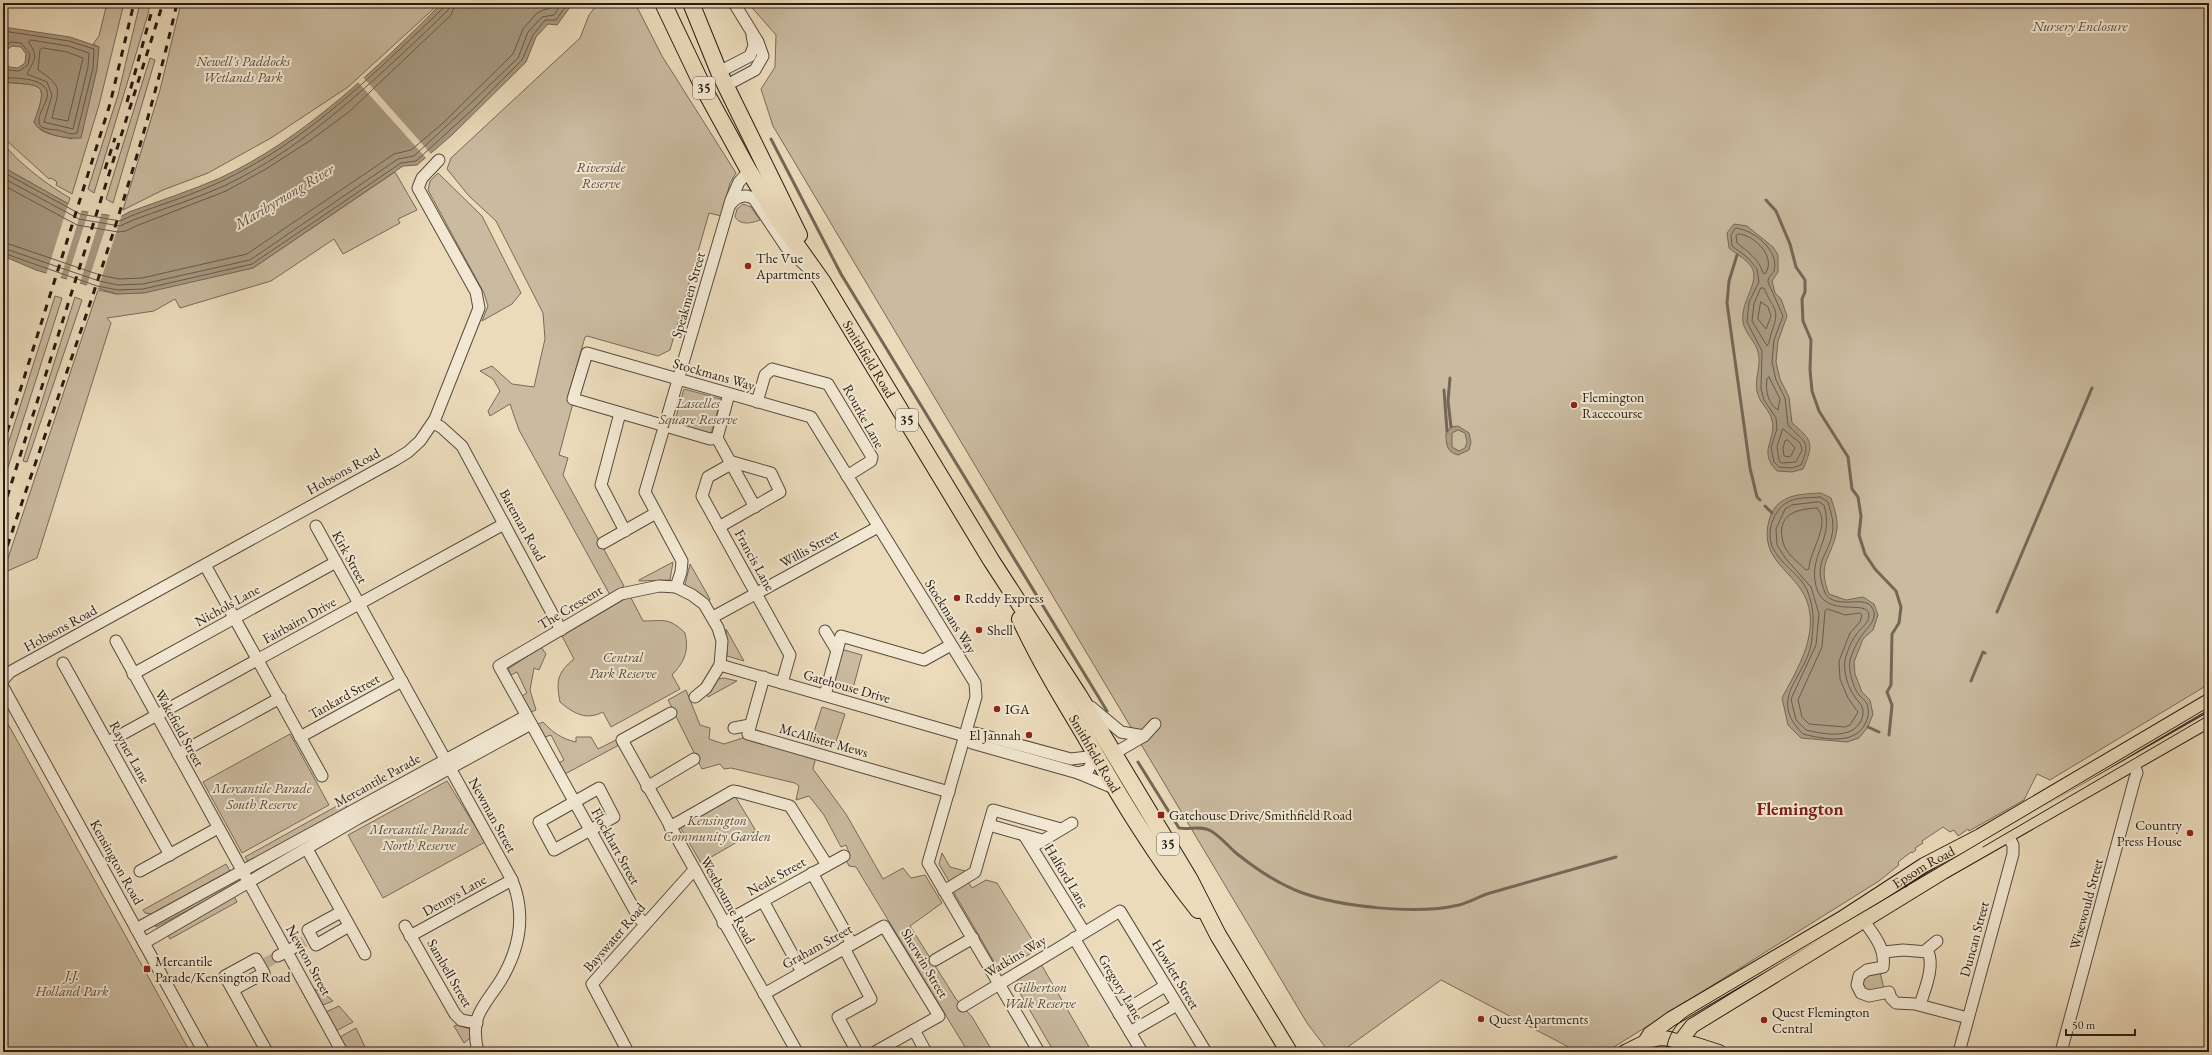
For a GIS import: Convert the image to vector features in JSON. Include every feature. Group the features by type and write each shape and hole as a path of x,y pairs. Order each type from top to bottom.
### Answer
{"highway":[{"name":"Smithfield Road","path":"663,3 704,89 756,167 991,560 1078,694 1190,880 1218,936 1289,1052"},
{"name":"Smithfield Road","path":"691,3 756,167"},
{"path":"704,89 722,79"},
{"name":"Smithfield Road","path":"991,560 1034,649 1096,756 1180,888 1218,936"},
{"path":"1102,735 1096,756 1114,754"}],"main road":[{"name":"Epsom Road","path":"1625,1052 1643,1045 1650,1034 1671,1019 1841,919 1924,865 1980,836 2209,701"},
{"name":"Epsom Road","path":"1681,1046 1692,1026 1864,921 2209,720"},
{"path":"1643,1045 1665,1038 1681,1046 1694,1044 1719,1052"}],"street":[{"path":"722,79 746,60 751,54 754,41 747,24 734,3"},
{"name":"Hobsons Road","path":"3,680 10,672 205,565 414,447 431,426 472,325 479,300 418,188 422,178 439,160"},
{"name":"Speakmen Street","path":"676,587 681,572 682,561 645,492 666,426 729,206 739,182 756,167"},
{"path":"729,206 742,196 748,195 754,198 791,254 821,278"},
{"name":"Stockmans Way","path":"620,413 574,399 587,353 811,417 974,681 976,697 928,860 929,865 944,891 1040,1052"},
{"name":"Rourke Lane","path":"757,402 765,375 770,369 775,368 828,384 872,457 870,461 847,476"},
{"path":"729,394 717,438 755,506"},
{"path":"625,531 601,484 620,413 710,439 717,438"},
{"name":"Bateman Road","path":"431,426 454,438 462,446 562,630"},
{"path":"719,527 780,492 771,473 730,463"},
{"name":"Francis Lane","path":"730,463 708,476 702,496 790,655 782,683"},
{"path":"603,543 656,513"},
{"name":"Fairbairn Drive","path":"108,742 504,524"},
{"name":"Kirk Street","path":"316,526 359,603"},
{"name":"Willis Street","path":"713,617 878,527"},
{"name":"Nichols Lane","path":"133,674 336,562"},
{"name":"Tankard Street","path":"205,565 259,659 322,776"},
{"name":"The Crescent","path":"574,802 499,666 621,594 659,586 676,587 692,595 704,604 713,617 722,641 720,665 706,688 695,697"},
{"name":"Newman Street","path":"359,603 512,880 518,895 520,918 518,943 504,976 482,1006 477,1023 475,1039 478,1052"},
{"path":"825,631 837,651"},
{"path":"825,695 841,636 924,660 951,645"},
{"name":"Wakefield Street","path":"116,641 242,870"},
{"name":"Rayner Lane","path":"64,663 170,855"},
{"name":"Gatehouse Drive","path":"720,665 965,736 975,733 1116,789"},
{"path":"734,728 750,724 764,677"},
{"name":"Tankard Street","path":"300,737 402,681"},
{"name":"Kensington Road","path":"3,687 204,1052"},
{"path":"1078,694 1117,730 1127,734 1144,736"},
{"path":"178,754 280,698"},
{"name":"Westbourne Road","path":"671,713 622,740 797,1052"},
{"name":"Mercantile Parade","path":"144,943 307,849 448,765 529,720"},
{"name":"McAllister Mews","path":"750,724 748,734 948,792"},
{"path":"1114,754 1144,736 1155,724"},
{"name":"Gatehouse Drive","path":"1015,750 1072,759 1096,756"},
{"path":"1078,773 1088,770 1096,756"},
{"path":"647,787 694,759"},
{"name":"Wisewould Street","path":"2061,1052 2137,773 2134,764"},
{"name":"Mercantile Parade","path":"136,929 242,870 448,765"},
{"path":"599,788 614,817 590,830 554,850 539,822 599,788"},
{"path":"670,827 732,791 739,792 790,806 827,865"},
{"name":"Flockhart Street","path":"574,802 639,918 645,924"},
{"path":"944,891 975,872 993,810 1061,829"},
{"path":"1031,847 1072,823"},
{"path":"989,825 1042,840"},
{"path":"140,871 218,828"},
{"name":"Halford Lane","path":"1024,835 1084,932"},
{"name":"Duncan Street","path":"1959,1052 2013,854 2013,845 2008,836"},
{"path":"307,849 365,954"},
{"name":"Neale Street","path":"724,923 844,856"},
{"path":"242,870 249,882"},
{"name":"Bayswater Road","path":"628,1052 592,985 594,980 694,870"},
{"path":"812,873 848,946 871,999 838,1017 857,1052"},
{"name":"Dennys Lane","path":"408,931 512,880"},
{"name":"Newton Street","path":"249,882 342,1052"},
{"path":"763,901 802,972"},
{"path":"341,912 308,930 310,938 316,944 349,926"},
{"name":"Watkins Way","path":"963,1006 1084,932 1120,912"},
{"name":"Howlett Street","path":"1120,912 1206,1052"},
{"path":"1864,921 1884,952 1882,967 1867,970 1859,976 1857,985 1861,993 1870,996 1890,992 1891,998 1896,1004 1920,1005 1968,1018"},
{"name":"Graham Street","path":"764,994 884,926"},
{"name":"Sherwin Street","path":"884,926 939,1016 914,1030"},
{"name":"Sambell Street","path":"408,931 455,1014 461,1020 477,1023"},
{"path":"935,960 972,938"},
{"name":"Gregory Lane","path":"1074,938 1142,1052"},
{"path":"1884,952 1925,951 1937,941"},
{"path":"1920,1005 1930,968 1930,957 1925,951"},
{"path":"233,990 264,973 263,964 256,959 225,976 266,1052"},
{"path":"1119,1014 1165,986"},
{"path":"1130,1032 1177,1004"},
{"path":"875,1052 914,1030 926,1052"}],"green space":[{"path":"107,3 124,3 99,105 72,194 56,185 57,182 51,178 49,179 7,141 3,135 3,82 34,85 39,88 41,92 41,99 34,122 37,127 56,136 72,139 99,47 93,44 99,36"},
{"path":"140,3 150,3 148,14 94,193 88,189 118,95"},
{"name":"Newell's Paddocks Wetlands Park","path":"181,3 440,3 348,87 271,138 208,173 163,190 123,210 160,90"},
{"name":"Riverside Reserve","path":"598,3 633,3 637,7 662,56 736,173 730,183 721,216 709,213 670,350 658,356 587,336 585,337 567,401 573,403 559,455 568,458 563,475 624,586 610,595 519,430 510,404 490,416 488,411 500,391 493,379 480,371 492,366 512,384 534,387 545,339 543,313 496,221 469,196 447,169 451,158 580,38 589,15"},
{"name":"Flemington Racecourse","path":"748,3 2209,3 2209,684 2050,780 2037,774 2024,800 1969,831 1968,829 1958,836 1954,830 1950,832 1943,827 1922,841 1923,843 1915,848 1916,850 1898,862 1899,865 1879,881 1606,1052 1578,1052 1441,980 1341,1052 1329,1052 1307,1023 773,126 761,89 775,67 776,35"},
{"path":"150,58 155,60 113,203 106,199"},
{"path":"3,143 16,158 34,173 70,198 68,204 3,167"},
{"path":"395,172 417,210 398,219 400,223 343,254 334,239 271,281 180,308 175,299 154,311 107,318 111,323 37,558 3,573 98,290 117,294 253,268"},
{"path":"438,173 482,216 521,293 512,304 482,321 488,306 484,293 428,190 430,181"},
{"path":"743,204 751,207 760,220 743,223 737,220 735,217 737,209"},
{"path":"55,296 62,298 3,483 3,460"},
{"path":"75,297 82,300 27,462 23,461"},
{"name":"Lascelles Square Reserve","path":"684,389 721,399 711,434 674,424"},
{"path":"673,562 670,580 639,581 639,580"},
{"path":"690,564 710,599 709,601 685,585"},
{"name":"Central Park Reserve","path":"630,596 643,621 670,622 685,633 686,651 683,660 672,675 680,689 611,727 603,712 597,715 585,716 575,712 560,702 558,688 559,678 564,669 574,659 562,636"},
{"path":"726,629 744,661 727,656"},
{"path":"541,647 546,654 539,670 534,668 530,690 536,710 531,712 522,696 527,693 517,672 511,675 508,669"},
{"path":"841,649 862,655 852,692 831,685"},
{"path":"724,678 737,681 708,697 707,695 718,679"},
{"path":"686,690 700,725 710,728 709,739 724,744 746,737 816,756 813,769 846,814 883,879 903,868 911,878 925,875 942,903 910,926 956,999 972,1017 993,1052 968,1052 856,867 849,866 846,860 850,855 846,845 841,847 824,815 809,796 796,800 799,786 795,783 731,768 724,769 720,764 702,769 668,700"},
{"path":"822,707 845,714 835,745 812,738"},
{"name":"J.J. Holland Park","path":"3,715 190,1052 3,1052"},
{"path":"543,722 558,735 571,741 576,742 576,737 591,737 598,749 616,740 619,745 565,774 559,763 564,760 551,735 545,737 538,724"},
{"name":"Mercantile Parade South Reserve","path":"290,734 329,805 242,853 203,782"},
{"name":"Mercantile Parade North Reserve","path":"447,781 485,842 383,898 348,835"},
{"name":"Kensington Community Garden","path":"730,795 735,796 756,831 701,863 679,825"},
{"path":"344,802 349,811 249,863 245,857"},
{"path":"942,853 950,867 969,872 950,883 939,864"},
{"path":"226,864 230,871 152,914 145,913 143,910"},
{"path":"234,879 237,884 156,927 155,925"},
{"path":"986,880 997,883 1038,949 1000,972 953,891 968,882 972,888"},
{"path":"234,896 237,902 170,939 167,933"},
{"name":"Gilbertson Walk Reserve","path":"1041,964 1092,1052 1054,1052 1017,988 1017,980"},
{"path":"1880,972 1884,989 1866,991 1862,981 1865,975"},
{"path":"314,989 325,994 333,1001 323,1005"},
{"path":"339,1006 353,1022 336,1031 326,1012"},
{"path":"457,1025 470,1029 470,1038 464,1043 454,1026"},
{"path":"356,1028 365,1047 355,1052 348,1052 340,1037"}],"water":[{"name":"Maribyrnong River","path":"442,3 573,3 557,25 548,24 536,37 526,62 452,135 417,165 403,166 253,268 144,293 117,294 36,270 3,256 3,167 81,211 120,217 129,212 186,192 220,178 251,162 281,143 310,123 365,77"},
{"path":"3,27 70,37 99,47 97,69 81,138 69,138 42,130 34,122 41,99 41,92 39,88 34,85 3,82","holes":["12,46 21,47 26,54 25,63 18,68 9,67 4,60 5,51"]},
{"path":"1734,224 1747,226 1773,247 1778,255 1778,272 1772,281 1775,293 1781,299 1787,316 1778,341 1776,362 1780,379 1789,397 1792,423 1804,434 1810,443 1809,453 1803,469 1792,472 1777,471 1771,464 1768,457 1773,427 1772,420 1758,395 1756,382 1759,362 1758,352 1755,344 1745,330 1743,322 1744,308 1754,276 1753,270 1749,264 1729,248 1727,233"},
{"path":"1458,426 1469,433 1471,442 1469,450 1458,455 1451,452 1447,444 1446,433 1451,427","holes":["1458,430 1465,433 1467,442 1465,448 1459,451 1452,447 1452,433"]},
{"path":"1821,493 1831,498 1837,521 1835,539 1827,560 1824,574 1825,583 1829,594 1846,600 1863,597 1874,604 1878,615 1873,630 1863,639 1854,662 1855,674 1862,692 1870,700 1873,714 1868,727 1859,738 1847,742 1801,738 1788,725 1782,698 1806,648 1809,637 1810,615 1807,600 1800,588 1775,558 1769,547 1767,534 1770,517 1774,509 1784,500 1798,495"}],"pier":[{"path":"362,76 432,155 427,159 357,81"},
{"path":"69,202 82,209 60,280 46,275"},
{"path":"89,210 102,212 79,286 66,282"},
{"path":"110,214 122,214 97,292 86,288"}],"waterway":[{"path":"771,139 841,274 1107,711"},
{"path":"1766,200 1776,211 1790,244 1796,267 1805,280 1805,292 1802,299 1803,321 1811,340 1810,370 1812,391 1819,411 1848,457 1852,489 1858,497 1861,516 1859,535 1865,554 1875,569 1896,591 1901,607 1899,623 1892,634 1891,685 1887,692 1892,705 1889,735"},
{"path":"1737,255 1729,281 1727,303 1750,468 1757,497 1760,500"},
{"path":"1450,378 1448,401 1451,427"},
{"path":"1997,612 2092,388"},
{"path":"1444,390 1447,431"},
{"path":"1765,506 1772,513"},
{"path":"1971,681 1983,652 1985,653"},
{"path":"1868,727 1879,732"},
{"path":"1138,762 1179,828 1207,829 1218,836 1236,853 1274,880 1300,892 1336,902 1379,908 1442,908 1459,905 1490,893 1616,857"}],"tunnel":[{"path":"295,947 308,939"},
{"path":"266,963 278,956"}],"tram line":[{"path":"1666,1052 1668,1040 1673,1030 1689,1015 2209,707"},
{"path":"1983,847 2209,715"}],"railway":[{"path":"3,445 110,104 134,3"},
{"path":"127,102 154,3"},
{"path":"3,510 163,3"},
{"path":"3,559 74,352 119,214 160,74 177,3"},
{"path":"105,169 115,138"}],"place":[{"name":"The Vue Apartments","path":"748,266"},
{"name":"Flemington Racecourse","path":"1574,405"},
{"name":"Reddy Express","path":"957,598"},
{"name":"Shell","path":"979,630"},
{"name":"IGA","path":"997,709"},
{"name":"El Jannah","path":"1029,735"},
{"name":"Gatehouse Drive/Smithfield Road","path":"1161,815"},
{"name":"Country Press House","path":"2190,833"},
{"name":"Mercantile Parade/Kensington Road","path":"147,969"},
{"name":"Quest Apartments","path":"1481,1019"},
{"name":"Quest Flemington Central","path":"1764,1020"}],"district":[{"name":"Flemington","path":"1800,808"}],"park label":[{"name":"Nursery Enclosure","path":"2080,26"}]}
